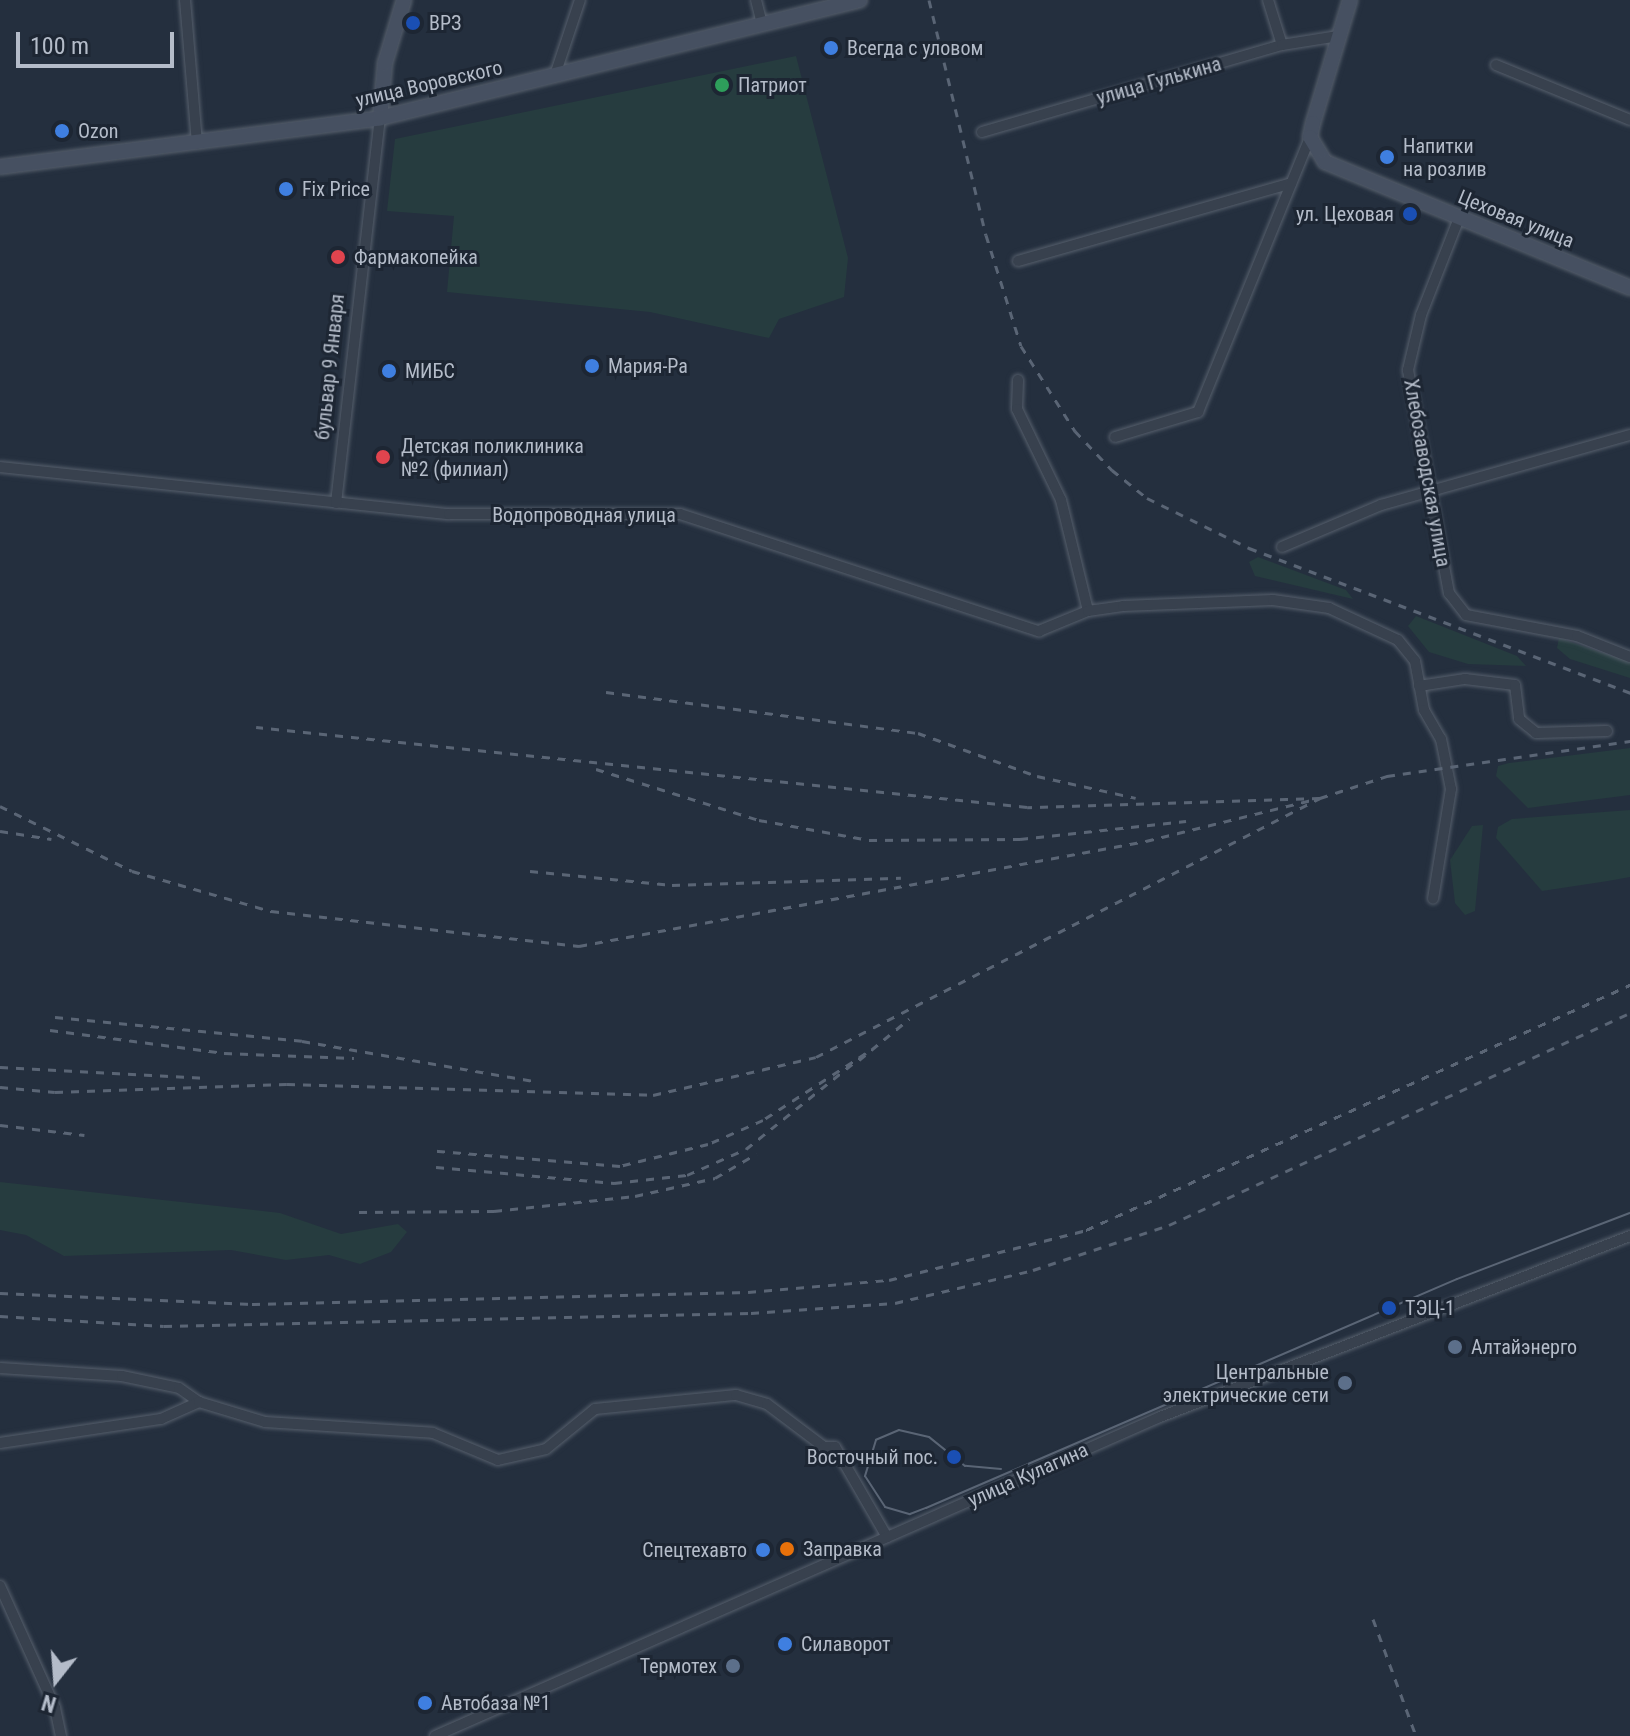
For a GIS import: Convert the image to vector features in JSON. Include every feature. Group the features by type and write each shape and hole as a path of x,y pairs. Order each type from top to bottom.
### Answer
{"main road":[{"name":"бульвар 9 Января","path":"380,118 385,63 404,0"},
{"name":"улица Воровского","path":"0,167 380,118 860,0"},
{"path":"1310,137 1350,0"},
{"name":"Цеховая улица","path":"1310,137 1332,167 1630,288"}],"street":[{"path":"185,0 197,144"},
{"path":"555,75 580,0"},
{"path":"756,0 762,24"},
{"path":"1268,0 1282,45"},
{"name":"улица Гулькина","path":"982,132 1282,45 1338,36"},
{"path":"1496,65 1630,120"},
{"name":"бульвар 9 Января","path":"336,503 380,118"},
{"path":"1115,437 1198,412 1310,137"},
{"path":"1018,261 1291,183"},
{"name":"Хлебозаводская улица","path":"1459,218 1421,315 1408,370 1428,493 1449,593 1466,615 1577,636 1630,657"},
{"path":"1018,380 1017,409 1061,500 1088,611"},
{"path":"1282,547 1381,505 1630,435"},
{"name":"Водопроводная улица","path":"0,467 449,514 680,514 1028,628 1057,629 1088,611 1291,601 1365,620 1398,640 1415,661 1424,710 1441,739 1451,789 1433,899"},
{"path":"1419,686 1465,679 1515,685 1519,719 1536,733 1607,731"},
{"name":"улица Кулагина","path":"435,1736 1160,1417 1630,1236"},
{"path":"0,1368 122,1376 179,1388 199,1402 265,1422 433,1433 498,1460 546,1449 595,1409 753,1398 824,1447 835,1447 887,1537"},
{"path":"0,1443 161,1419 199,1402"},
{"path":"0,1586 55,1708 61,1736"}],"green space":[{"path":"796,56 848,258 844,297 779,319 769,338 650,312 447,292 454,216 387,211 395,139"},
{"path":"1258,557 1346,590 1353,599 1255,576 1249,562"},
{"path":"1416,616 1517,656 1526,666 1468,664 1429,652 1408,626"},
{"path":"1559,638 1630,662 1630,678 1570,659 1557,648"},
{"path":"1630,748 1630,795 1528,808 1496,776 1498,766 1509,763"},
{"path":"1630,810 1630,877 1542,891 1496,838 1498,827 1512,819"},
{"path":"1483,825 1475,911 1465,915 1455,903 1450,860 1472,826"},
{"path":"0,1182 280,1213 341,1234 398,1224 407,1232 391,1252 360,1264 329,1255 286,1260 231,1250 64,1256 26,1235 0,1230"}],"tram line":[{"path":"1001,1469 965,1466 929,1437 899,1430 876,1440 865,1476 885,1507 910,1514 1457,1279 1630,1213"}],"railway":[{"path":"929,0 986,235 1021,346 1075,431 1112,470 1147,498 1249,548 1630,693"},
{"path":"606,692 918,733 1037,776 1136,798"},
{"path":"0,806 132,871 271,911 579,946 1146,841 1320,798 1027,807 256,727"},
{"path":"0,1087 55,1092 287,1084 653,1095 816,1057 1320,798 1387,776 1630,741"},
{"path":"596,769 759,820 869,840 1020,839 1186,821"},
{"path":"0,831 51,839"},
{"path":"530,871 672,885 901,878"},
{"path":"0,1293 252,1304 748,1292 889,1280 1086,1230 1630,985"},
{"path":"0,1316 164,1326 751,1313 895,1303 1033,1270 1169,1225 1630,1013"},
{"path":"55,1017 302,1041 534,1081"},
{"path":"859,1060 909,1019"},
{"path":"50,1030 224,1053 354,1058"},
{"path":"436,1151 620,1166 708,1144 763,1120 866,1053 746,1149 687,1175 614,1183 436,1167"},
{"path":"0,1067 208,1078"},
{"path":"0,1125 84,1135"},
{"path":"359,1212 494,1211 635,1196 715,1178 756,1154"},
{"path":"1373,1619 1416,1736"}],"place":[{"name":"ВРЗ","path":"413,23"},
{"name":"Всегда с уловом","path":"831,48"},
{"name":"Патриот","path":"722,85"},
{"name":"Ozon","path":"62,131"},
{"name":"Напитки на розлив","path":"1387,157"},
{"name":"Fix Price","path":"286,189"},
{"name":"ул. Цеховая","path":"1410,214"},
{"name":"Фармакопейка","path":"338,257"},
{"name":"Мария-Ра","path":"592,366"},
{"name":"МИБС","path":"389,371"},
{"name":"Детская поликлиника №2 (филиал)","path":"383,457"},
{"name":"ТЭЦ-1","path":"1389,1308"},
{"name":"Алтайэнерго","path":"1455,1347"},
{"name":"Центральные электрические сети","path":"1345,1383"},
{"name":"Восточный пос.","path":"954,1457"},
{"name":"Заправка","path":"787,1549"},
{"name":"Спецтехавто","path":"763,1550"},
{"name":"Силаворот","path":"785,1644"},
{"name":"Термотех","path":"733,1666"},
{"name":"Автобаза №1","path":"425,1703"}]}
